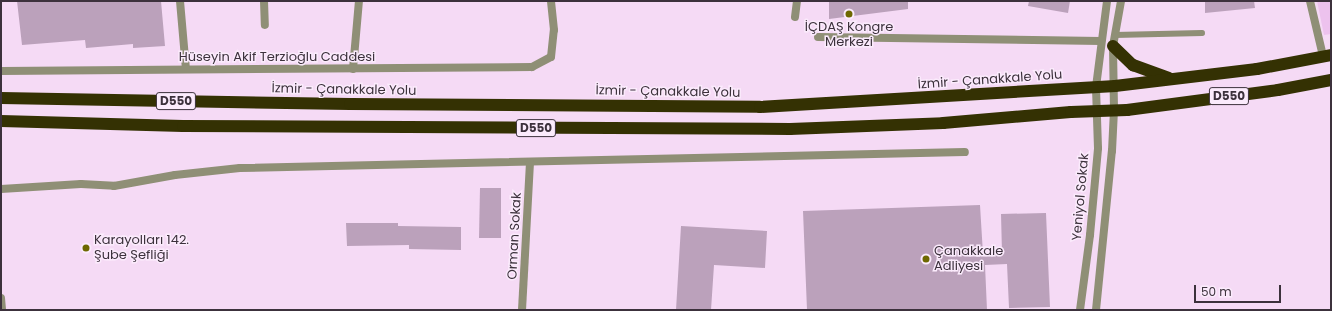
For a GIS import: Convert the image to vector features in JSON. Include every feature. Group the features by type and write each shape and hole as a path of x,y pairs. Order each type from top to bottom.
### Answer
{"highway":[{"path":"1114,41 1132,65 1174,79"},
{"name":"İzmir - Çanakkale Yolu","path":"1,98 358,104 760,107 1115,86 1257,69 1327,55"},
{"name":"D550","path":"1,121 199,126 790,130 943,123 1096,112 1278,90 1331,80"}],"street":[{"path":"180,1 186,69"},
{"path":"264,1 265,25"},
{"path":"353,69 359,1"},
{"name":"Hüseyin Akif Terzioğlu Caddesi","path":"1,71 532,67 551,57 554,30 551,1"},
{"path":"796,17 797,1"},
{"name":"Yeniyol Sokak","path":"1080,310 1090,235 1098,148 1096,87 1107,1"},
{"name":"Yeniyol Sokak","path":"1096,310 1114,110 1114,41 1121,1"},
{"path":"1310,1 1327,55"},
{"path":"818,37 1101,41"},
{"path":"1,189 81,184 114,186 175,175 240,168 965,152"},
{"name":"Orman Sokak","path":"522,310 530,162"},
{"path":"1094,180 1108,182"},
{"path":"1,298 2,310"}],"lane":[{"path":"1114,41 1202,33"}],"shaded area":[{"path":"1317,1 1331,1 1331,34 1324,35"}],"building":[{"path":"17,1 161,1 165,46 133,48 133,44 86,48 85,40 22,45"},
{"name":"İÇDAŞ Kongre Merkezi","path":"829,1 908,1 908,9 829,19"},
{"path":"1029,1 1070,1 1068,13 1028,6"},
{"path":"1205,1 1254,1 1255,8 1205,13"},
{"path":"480,188 501,188 501,238 479,238"},
{"name":"Çanakkale Adliyesi","path":"980,205 983,254 1002,253 1001,214 1046,213 1050,307 1009,308 1007,264 985,265 987,310 807,310 803,211"},
{"path":"346,223 398,223 398,226 461,227 461,250 409,249 409,245 347,246"},
{"path":"681,226 767,231 765,268 714,265 711,310 676,310"}],"place":[{"name":"İÇDAŞ Kongre Merkezi","path":"849,14"},
{"name":"Karayolları 142. Şube Şefliği","path":"86,248"},
{"name":"Çanakkale Adliyesi","path":"926,259"}]}
